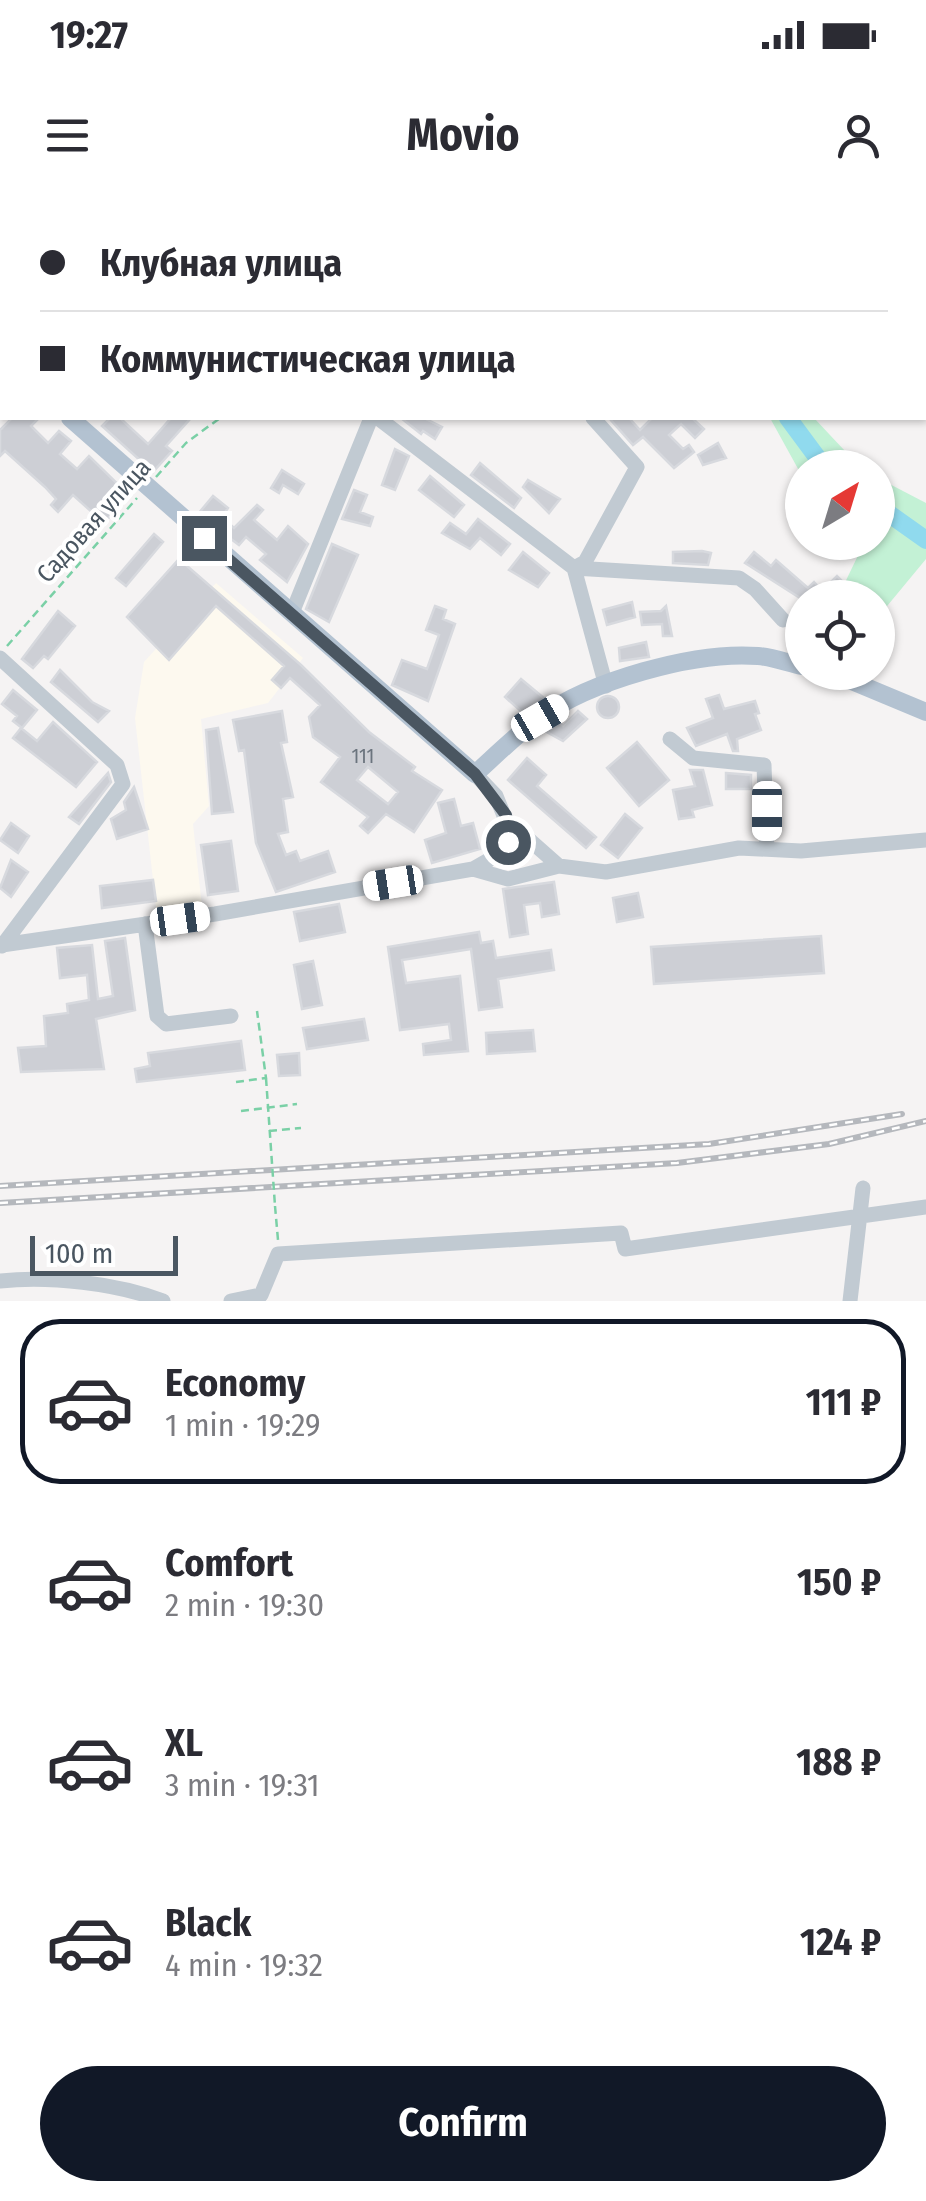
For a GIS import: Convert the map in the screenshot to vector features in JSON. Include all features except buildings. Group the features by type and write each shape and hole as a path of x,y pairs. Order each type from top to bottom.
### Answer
{"main road":[{"path":"72,420 475,774 540,718 579,695 714,657 759,656 785,662"},
{"path":"873,690 926,712"}],"street":[{"path":"292,613 374,420"},
{"path":"378,420 574,568 739,578 783,620"},
{"path":"574,568 585,562 637,467 595,420"},
{"path":"574,568 606,686"},
{"path":"0,656 116,764 123,784 1,945"},
{"path":"670,739 693,758 764,765 767,849"},
{"path":"1,945 473,868 508,842 507,820 496,796 475,774"},
{"path":"507,820 559,866"},
{"path":"473,868 508,880 559,866 606,872 739,848 815,850 926,840"},
{"path":"144,924 157,1016 166,1024 231,1016"},
{"path":"850,1301 863,1188"},
{"path":"231,1301 260,1296 278,1254 621,1233 625,1250 926,1207"},
{"path":"0,1281 25,1278 139,1292 164,1301"}],"path":[{"name":"Садовая улица","path":"0,656 186,443 217,420"},
{"path":"257,1011 278,1239"},
{"path":"236,1082 266,1078"},
{"path":"241,1112 296,1104"},
{"path":"270,1131 301,1128"}],"shaded area":[{"path":"216,583 303,658 268,703 201,719 209,806 193,824 202,907 157,916 135,718 144,662"}],"green space":[{"path":"771,420 816,420 844,450 788,450"},
{"path":"895,487 926,503 926,559 895,596 895,580 846,580 856,560 895,560"}],"waterway":[{"path":"789,420 812,450"},
{"path":"895,518 926,540"}],"railway":[{"path":"0,1186 709,1144 902,1114"},
{"path":"0,1203 677,1163 829,1144 926,1121"}],"route":[{"path":"204,538 475,774 496,796 506,815 511,833 508,842"}]}
